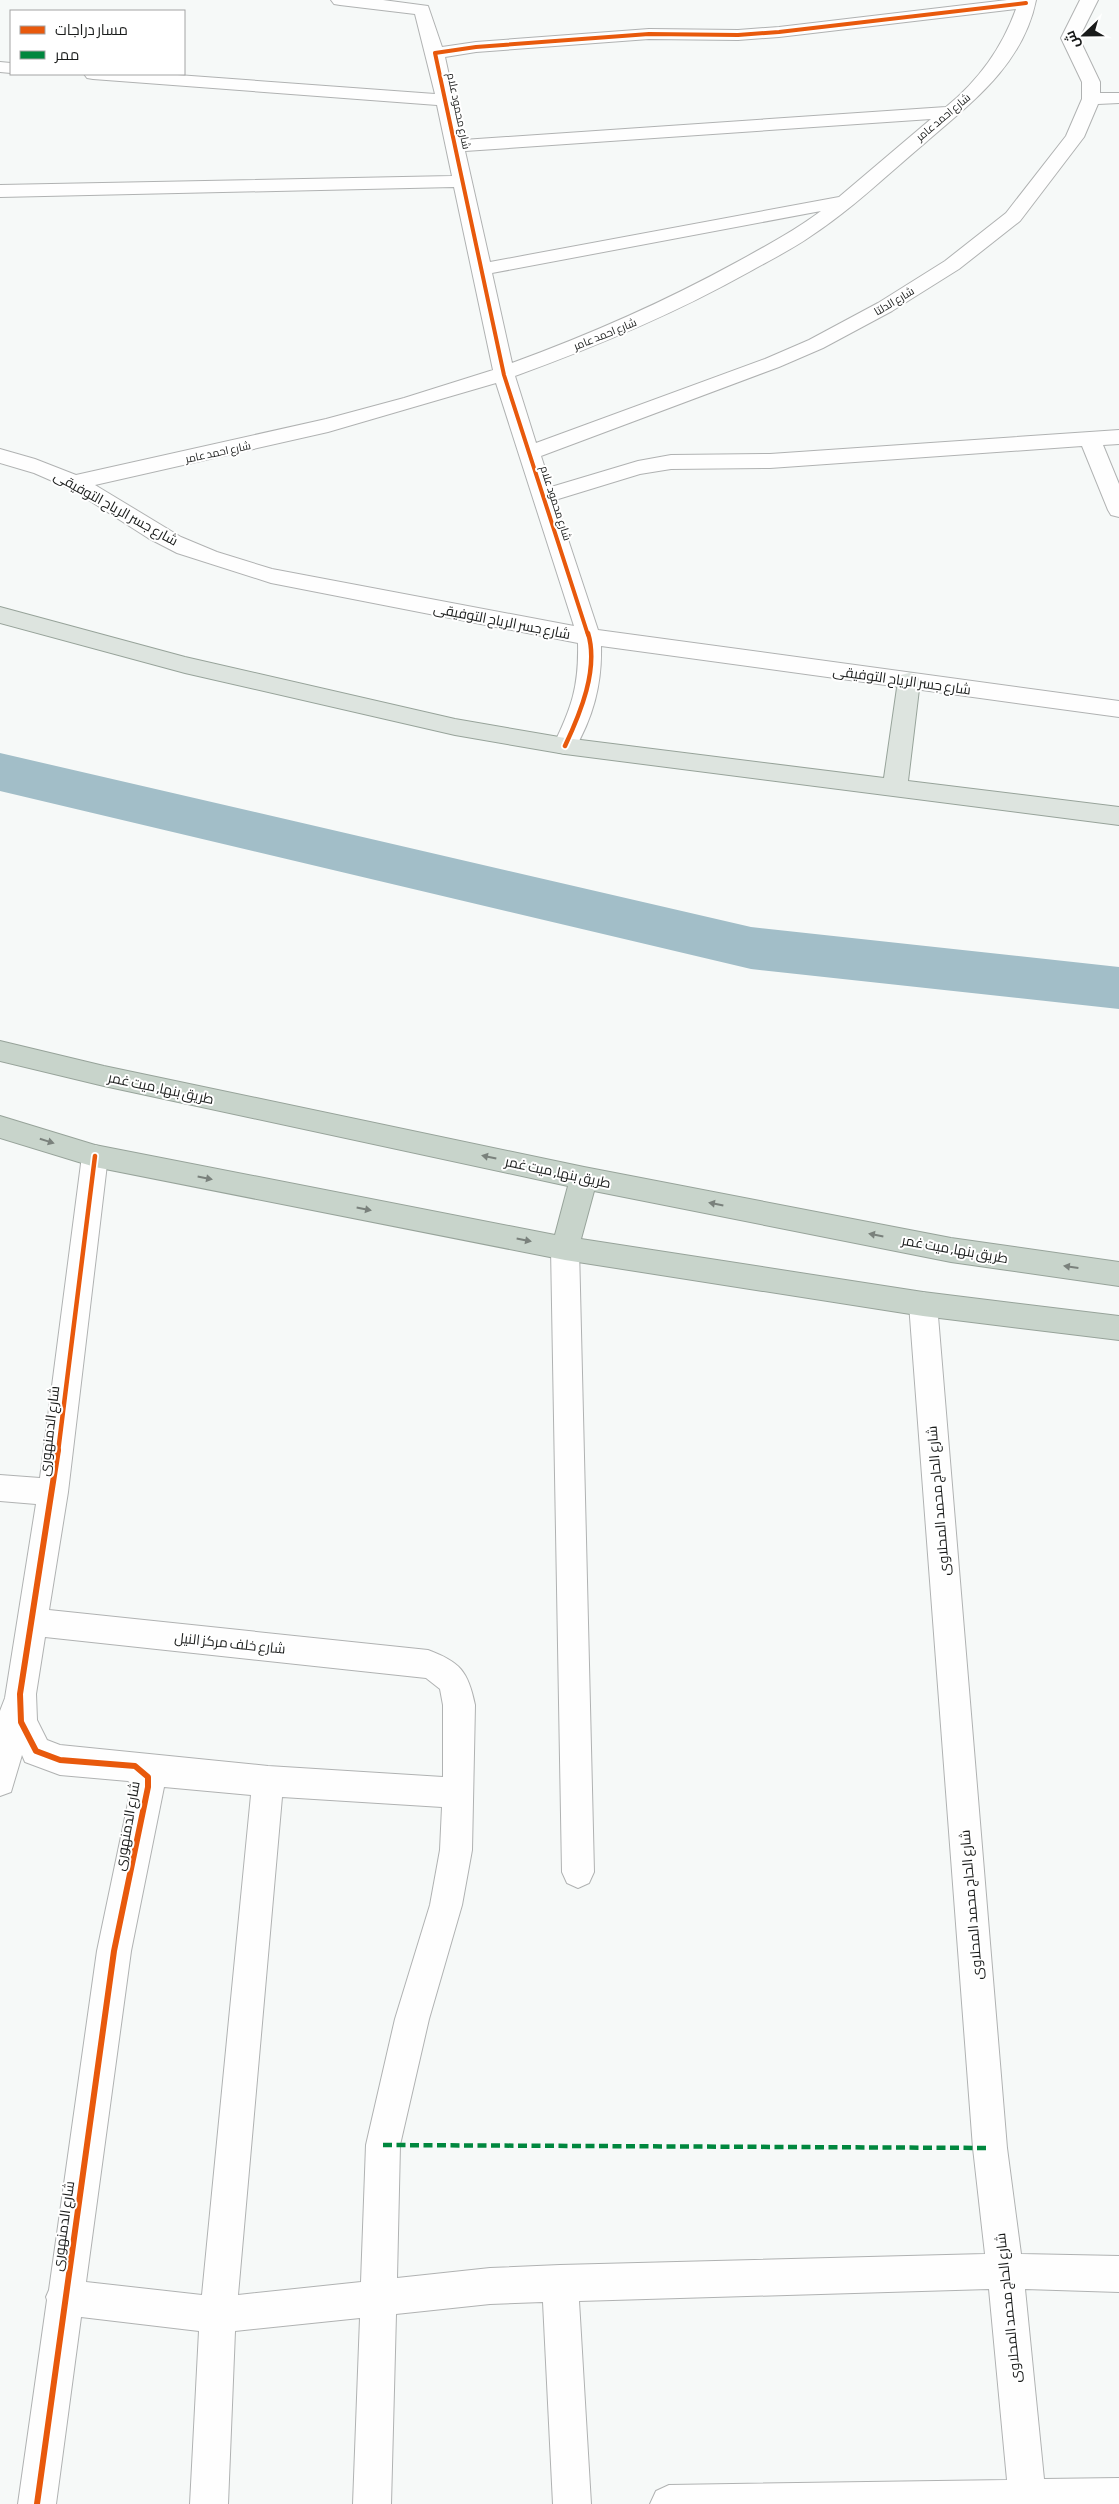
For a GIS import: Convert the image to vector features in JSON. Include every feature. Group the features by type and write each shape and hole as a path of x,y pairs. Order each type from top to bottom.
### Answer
{"highway":[{"name":"طريق بنها, ميت غمر","path":"0,1050 104,1076 584,1178 951,1250 1119,1274"},
{"path":"0,1127 95,1156 565,1248 923,1304 1119,1328"},
{"path":"565,1248 584,1178"}],"main road":[{"path":"0,615 74,636 252,681 455,727 565,746 1119,816"},
{"path":"896,788 909,681"}],"street":[{"path":"340,0 421,5"},
{"path":"1089,0 1070,38 1091,82 1091,100 1119,98"},
{"path":"435,53 476,47 649,34 756,34 1026,1"},
{"name":"شارع احمد عامر","path":"74,482 260,443 398,408 504,375 644,318 689,297 804,232 845,201 980,86 1011,40 1026,12 1026,1"},
{"name":"شارع محمود علام","path":"421,5 446,100 504,375 589,638 590,674 582,710 565,746"},
{"path":"107,75 446,100"},
{"name":"شارع الدلتا","path":"529,453 772,363 816,344 885,307 952,265 1013,217 1046,177 1075,137 1091,100"},
{"path":"456,146 949,112"},
{"path":"0,191 463,181"},
{"path":"482,269 845,201"},
{"path":"543,497 638,468 671,462 770,461 1119,437"},
{"path":"1090,439 1119,510"},
{"name":"شارع جسر الرياح التوفيقى","path":"0,456 50,471 74,482 105,500 133,520 174,542 221,561 271,576 589,638 1119,709"},
{"name":"شارع الدمنهورى","path":"37,2504 64,2297 114,1951 148,1787 148,1777 140,1769 127,1764 60,1760 36,1751 21,1722 20,1694 53,1492 95,1156"},
{"path":"565,1248 578,1872"},
{"name":"شارع الحاج محمد المحلاوى","path":"923,1304 989,2138 1005,2271 1028,2501"},
{"path":"0,1488 53,1492"},
{"name":"شارع خلف مركز النيل","path":"33,1622 428,1664 445,1671 454,1681 459,1705 458,1793"},
{"path":"0,1780 20,1694"},
{"path":"140,1769 268,1781 458,1793 456,1850 446,1905 412,2019 383,2145 380,2299 372,2504"},
{"path":"209,2504 218,2315 268,1781"},
{"path":"64,2297 218,2315 490,2286 1005,2271 1119,2274"},
{"path":"560,2283 572,2504"},
{"path":"669,2504 1028,2501 1119,2497"}],"waterway":[{"path":"0,772 751,948 1119,988"}],"marked path":[{"path":"383,2145 990,2148"}],"cycle path":[{"path":"565,746 582,710 590,673 589,637 504,375 435,53 476,47 649,34 738,35 779,32 1026,3"},
{"path":"37,2504 114,1951 148,1787 148,1777 135,1766 60,1760 36,1751 21,1722 20,1694 53,1492 95,1156"}]}
